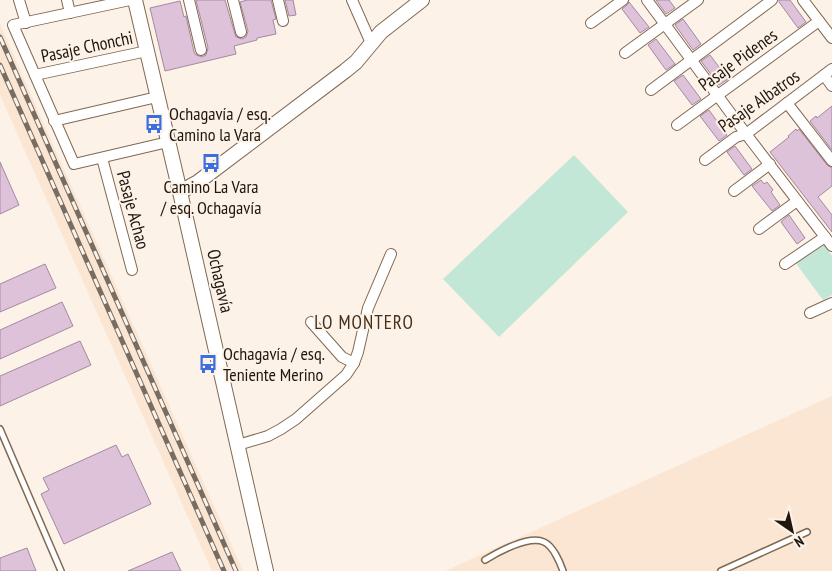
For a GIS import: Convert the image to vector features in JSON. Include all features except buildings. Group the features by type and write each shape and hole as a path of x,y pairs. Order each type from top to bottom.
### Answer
{"main road":[{"name":"Ochagavía","path":"134,0 180,192 266,571"},
{"path":"180,192 198,182 345,71 360,58 381,32 422,0"}],"street":[{"path":"19,0 26,23"},
{"path":"67,0 70,13"},
{"path":"130,0 13,26 54,121 158,97"},
{"path":"189,0 201,50"},
{"path":"233,0 241,32"},
{"path":"278,0 283,21"},
{"path":"352,0 371,43"},
{"path":"591,23 623,0"},
{"path":"647,0 832,246"},
{"path":"625,53 698,0"},
{"path":"651,90 772,0"},
{"path":"803,0 832,38"},
{"name":"Pasaje Pidenes","path":"677,125 819,21"},
{"name":"Pasaje Chonchi","path":"35,75 147,51"},
{"path":"828,72 832,86"},
{"name":"Pasaje Albatros","path":"705,160 736,137 746,134 828,72"},
{"path":"787,103 832,161"},
{"name":"Pasaje Achao","path":"54,121 74,164 168,142"},
{"name":"Pasaje Achao","path":"102,158 132,270"},
{"path":"734,191 770,164"},
{"path":"759,229 797,201"},
{"path":"785,264 825,237"},
{"path":"238,445 268,436 281,429 296,419 346,375 354,363 368,308 391,254"},
{"path":"810,313 832,303"},
{"path":"311,322 342,357 354,363"}],"lane":[{"path":"0,429 60,571"},
{"path":"721,571 807,532"},
{"path":"484,560 508,547 535,540 545,542 558,558 563,571"}],"shaded area":[{"path":"0,24 243,571 212,571 0,95"},
{"path":"832,396 832,571 445,571"}],"green space":[{"path":"574,155 628,212 499,337 443,279"},
{"path":"823,243 832,256 832,295 823,300 795,262"}],"railway":[{"path":"0,37 236,571"},
{"path":"0,65 224,571"}],"place":[{"name":"Ochagavía / esq. Camino la Vara","path":"154,124"},
{"name":"Camino La Vara / esq. Ochagavía","path":"211,163"},
{"name":"Ochagavía / esq. Teniente Merino","path":"208,364"}],"district":[{"name":"LO MONTERO","path":"364,322"}]}
